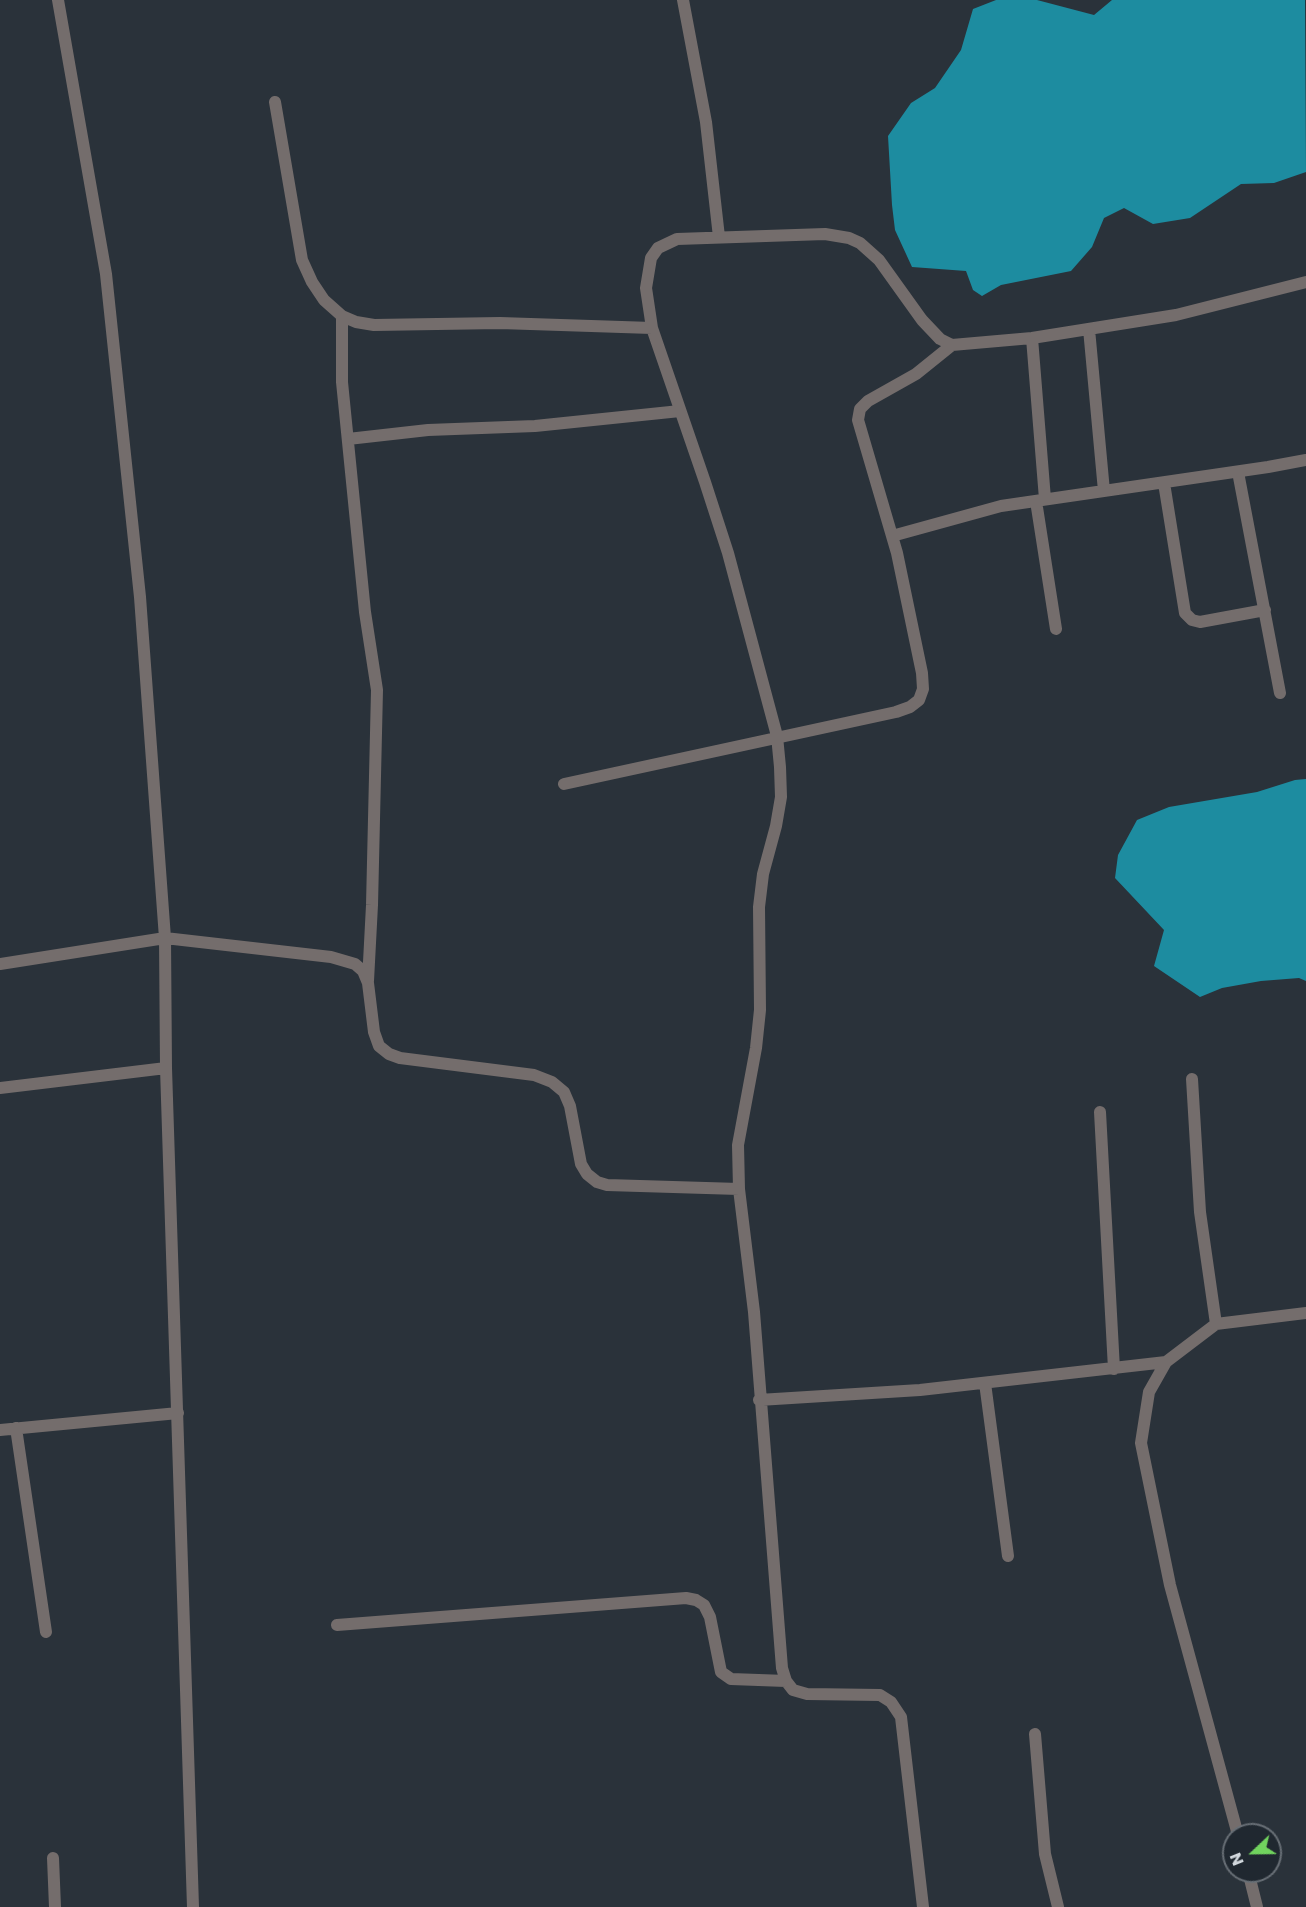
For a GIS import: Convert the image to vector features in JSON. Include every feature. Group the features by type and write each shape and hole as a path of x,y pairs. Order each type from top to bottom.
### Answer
{"street":[{"path":"58,0 106,274 140,597 165,938 166,1068 193,1907"},
{"path":"683,0 706,122 719,237"},
{"path":"275,102 302,260 312,282 324,300 342,316 356,322 374,325 500,323 652,328"},
{"path":"923,1907 901,1717 891,1702 880,1695 807,1694 793,1690 786,1681 782,1668 759,1400 754,1312 739,1189 738,1145 756,1048 760,1010 759,907 763,874 781,797 777,736 728,553 652,328 646,288 651,258 658,248 676,239 825,234 849,238 860,243 879,260 922,320 940,339 952,345 1032,338 1176,315 1306,282"},
{"path":"342,316 342,382 365,612 377,690 368,983 374,1032 379,1046 389,1054 400,1058 534,1075 552,1082 564,1092 570,1106 581,1164 587,1174 597,1182 607,1185 739,1189"},
{"path":"1089,328 1104,491"},
{"path":"1032,338 1041,500 1056,629"},
{"path":"564,784 896,712 910,707 919,700 923,689 922,673 892,536 858,420 860,409 868,401 916,374 952,345"},
{"path":"348,439 428,430 535,426 680,411"},
{"path":"892,536 1001,506 1306,460"},
{"path":"1238,472 1280,693"},
{"path":"1164,483 1185,613 1192,620 1200,622 1265,610"},
{"path":"0,964 165,938 331,957 355,963 363,971 368,983"},
{"path":"0,1088 166,1068"},
{"path":"1192,1079 1200,1212 1216,1324"},
{"path":"1100,1112 1114,1369"},
{"path":"1235,1823 1170,1585 1141,1443 1149,1392 1166,1362 1216,1324 1306,1313"},
{"path":"759,1400 920,1390 1166,1362"},
{"path":"985,1383 1008,1556"},
{"path":"0,1430 178,1413"},
{"path":"16,1428 46,1632"},
{"path":"337,1625 686,1598 704,1605 710,1617 717,1661 722,1672 731,1679 786,1681"},
{"path":"1035,1734 1045,1854 1058,1907"},
{"path":"53,1858 55,1907"},
{"path":"1251,1883 1257,1907"}],"water":[{"path":"996,0 1037,0 1094,15 1112,0 1305,0 1306,172 1274,183 1241,184 1190,218 1153,224 1124,208 1104,218 1092,247 1071,271 1001,285 982,296 973,290 966,271 912,267 895,230 888,136 911,103 935,88 961,50 973,9"},
{"path":"1306,779 1306,981 1299,978 1261,981 1222,988 1200,997 1154,966 1164,930 1115,878 1118,855 1137,820 1169,807 1257,792 1295,780"}]}
